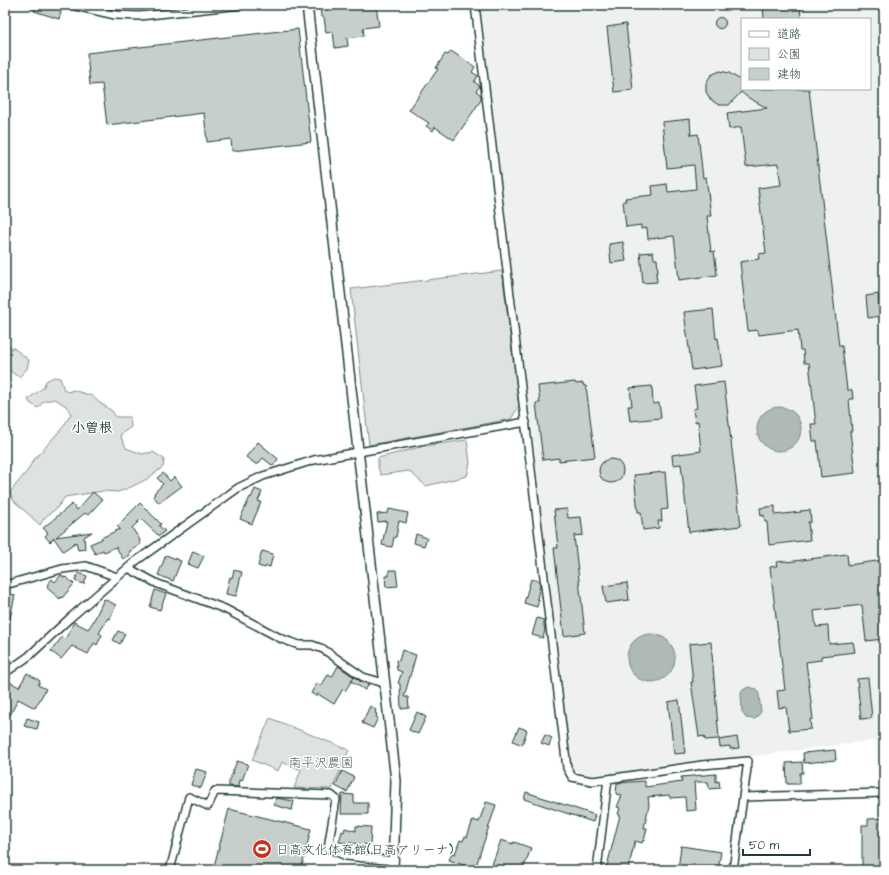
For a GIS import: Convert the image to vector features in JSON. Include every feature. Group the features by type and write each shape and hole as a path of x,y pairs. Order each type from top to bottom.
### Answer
{"street":[{"path":"71,5 115,16 140,16 241,5"},
{"path":"170,870 189,797 208,806 215,791 331,795 336,799 328,848 346,856 394,865 396,781 307,5"},
{"path":"475,5 526,422 566,768 572,777 592,781 702,765 748,761 732,870"},
{"path":"5,673 29,656 117,576 238,488 263,476 314,460 526,422"},
{"path":"5,585 62,569 86,566 117,576"},
{"path":"128,568 158,584 225,610 282,639 299,645 312,645 323,649 363,677 384,683"},
{"path":"597,870 608,779"},
{"path":"743,797 884,793"}],"shaded area":[{"path":"480,5 884,5 884,739 746,757 697,761 595,777 582,775 571,766"},
{"path":"779,407 791,411 797,417 801,429 797,441 791,447 779,451 767,447 761,441 757,429 761,417 767,411"},
{"path":"646,634 656,634 668,641 675,653 675,663 668,675 656,682 646,682 638,678 631,671 627,663 627,653 631,645 638,638"},
{"path":"748,687 757,689 759,695 761,712 755,719 746,718 742,712 741,693"}],"green space":[{"path":"502,271 519,406 511,419 369,445 351,289"},
{"path":"5,344 15,349 29,360 27,369 19,377 5,366"},
{"path":"54,377 60,378 64,390 68,392 73,390 92,396 112,411 116,417 130,417 131,427 120,435 126,448 142,454 153,452 164,459 163,467 147,479 118,492 103,491 65,497 57,508 45,517 40,525 13,500 10,492 28,470 32,462 63,427 71,414 66,406 55,399 44,401 38,408 30,403 28,399 43,388 46,381"},
{"path":"467,440 470,463 467,476 426,486 409,471 381,475 378,467 378,458 424,446"},
{"name":"南平沢農園","path":"270,718 349,750 332,789 294,788 301,770 282,762 278,771 252,760"}],"building":[{"path":"36,5 63,5 59,19 34,11"},
{"path":"320,5 331,5 331,9 345,8 345,5 376,5 379,26 363,28 364,36 347,38 348,46 335,48 333,32 326,33 324,17 321,17"},
{"path":"763,5 800,5 801,18 764,18"},
{"path":"720,17 724,19 726,23 724,27 720,29 716,27 714,23 716,19"},
{"path":"626,24 633,90 614,92 607,27"},
{"path":"298,29 311,142 232,151 231,139 207,142 204,113 107,125 102,84 90,85 87,53"},
{"path":"451,51 475,67 472,72 478,76 474,82 480,86 476,91 481,95 481,100 454,140 435,127 433,131 426,126 429,123 409,110 438,69 436,68 445,54 448,55"},
{"path":"720,71 729,73 741,80 741,90 809,90 839,346 842,346 847,390 852,390 853,399 849,399 852,431 850,431 855,473 821,477 817,441 813,441 811,424 816,424 809,363 804,363 803,350 800,350 798,330 759,335 758,330 748,331 740,262 759,259 758,254 766,253 758,188 781,185 778,164 746,167 741,127 729,129 727,113 767,108 741,92 729,105 719,105 711,100 706,92 706,83 711,75"},
{"path":"690,119 691,135 698,134 703,178 706,177 711,216 707,216 711,252 714,251 717,275 679,280 674,236 648,239 647,228 641,229 641,225 626,227 623,201 626,201 625,198 653,195 652,186 667,184 668,192 696,189 694,165 667,168 662,122"},
{"path":"623,242 626,261 611,263 609,244"},
{"path":"653,252 654,259 657,259 657,282 643,283 640,253"},
{"path":"878,294 880,316 868,318 866,296"},
{"path":"713,309 716,339 718,338 722,366 692,370 684,312"},
{"path":"575,382 576,384 583,383 584,386 586,386 595,457 559,461 559,458 543,460 536,403 540,403 538,386"},
{"path":"724,382 741,526 689,532 681,464 673,465 672,455 701,451 698,421 695,422 693,409 697,408 694,386"},
{"path":"652,386 653,404 659,403 661,418 630,421 628,406 632,406 630,388"},
{"path":"258,442 278,459 273,466 263,458 257,465 246,457"},
{"path":"611,459 620,462 623,471 620,480 611,483 602,480 599,471 602,462"},
{"path":"665,472 668,509 661,510 662,521 658,521 659,528 643,530 641,512 638,512 634,475"},
{"path":"163,473 170,481 174,477 182,486 159,503 153,496 163,484 157,478"},
{"path":"255,489 262,492 258,501 261,502 252,524 240,519"},
{"path":"93,492 102,500 88,515 85,513 56,537 92,532 84,537 85,549 78,550 76,542 63,551 54,538 50,542 45,536 48,533 43,528 72,504 77,510"},
{"path":"140,503 161,524 159,526 165,531 159,536 141,519 132,528 141,544 129,552 130,555 123,559 116,547 104,552 103,550 95,554 90,544 120,529 117,526"},
{"path":"775,506 775,515 810,510 811,522 808,522 810,540 769,545 767,522 765,522 764,515 761,516 760,508"},
{"path":"389,509 408,513 406,523 399,521 396,537 394,537 392,547 382,545 387,521 378,522 377,514 388,513"},
{"path":"567,509 568,518 581,517 583,535 574,536 585,633 564,636 554,548 558,548 554,510"},
{"path":"416,534 427,538 424,546 414,543"},
{"path":"193,551 204,556 198,568 188,564"},
{"path":"262,551 273,554 270,567 266,566 265,568 258,566"},
{"path":"847,554 848,565 884,560 884,639 866,641 862,605 814,611 816,627 828,626 829,644 853,642 855,652 821,656 821,660 806,662 813,719 810,719 811,729 789,731 786,707 779,708 777,691 785,690 770,567 777,566 776,562 787,562"},
{"path":"166,555 181,561 173,581 158,575"},
{"path":"234,570 242,572 236,596 226,594 230,577 232,578"},
{"path":"389,570 396,570 398,586 386,587 385,576 389,576"},
{"path":"78,573 87,576 84,584 75,581"},
{"path":"61,575 65,578 66,577 74,584 60,599 47,588 47,585 52,579 55,582"},
{"path":"531,579 539,581 540,586 537,599 539,599 537,607 524,603"},
{"path":"627,583 629,600 606,603 603,586"},
{"path":"155,590 166,594 160,610 150,607"},
{"path":"5,593 15,595 8,629 5,628"},
{"path":"104,599 116,605 109,619 108,618 99,633 102,635 97,645 94,643 88,654 72,646 61,659 51,651 62,637 64,639 66,638 74,622 88,629"},
{"path":"537,618 544,620 545,630 543,638 532,635"},
{"path":"118,631 125,634 120,644 113,640"},
{"path":"711,642 719,739 705,740 704,736 699,737 691,682 693,682 689,644"},
{"path":"402,650 416,655 404,697 408,697 409,708 401,709 400,684 398,683 402,672 397,670 396,660 399,661"},
{"path":"338,666 354,677 345,691 343,689 334,704 318,694 317,697 311,693 317,683 321,686 328,675 332,677"},
{"path":"27,673 40,681 38,685 46,689 35,708 18,699 5,726 5,691 10,682 19,687"},
{"path":"354,677 361,682 369,684 365,690 351,681"},
{"path":"868,678 872,718 861,719 857,679"},
{"path":"679,700 685,753 674,754 668,702"},
{"path":"370,706 376,710 376,717 378,718 373,728 362,723"},
{"path":"417,712 426,717 418,734 409,730"},
{"path":"27,718 39,722 37,729 24,726"},
{"path":"519,727 527,730 522,745 513,741"},
{"path":"545,735 552,738 549,746 541,743"},
{"path":"737,737 739,748 730,749 730,746 720,747 719,740"},
{"path":"835,750 836,760 804,763 803,753"},
{"path":"237,761 248,764 242,781 239,780 238,787 229,786 229,781"},
{"path":"802,762 803,773 800,773 800,784 787,784 786,763"},
{"path":"196,769 207,772 201,788 191,785"},
{"path":"342,771 354,777 347,792 335,786"},
{"path":"716,774 716,782 719,781 720,788 709,789 708,782 694,782 696,810 686,811 685,797 670,798 669,795 648,797 649,805 644,828 647,828 644,841 643,840 642,843 635,841 628,870 606,870 620,815 618,814 620,808 617,807 622,795 616,794 617,783 645,781 645,787 682,782 681,777"},
{"path":"526,792 595,815 593,822 524,799"},
{"path":"342,794 354,795 354,803 368,803 368,814 341,814"},
{"path":"276,798 294,801 292,810 274,805"},
{"path":"486,802 496,805 475,869 449,860 452,853 455,854 460,840 463,841 465,836 467,837 473,820 479,822"},
{"name":"日高文化体育館(日高アリーナ)","path":"229,809 311,829 301,870 213,870"},
{"path":"884,818 884,870 862,870 862,825 868,825 868,819"},
{"path":"356,826 371,827 370,845 339,842 342,831 344,832 345,828 356,831"},
{"path":"501,840 513,844 513,842 517,843 531,848 523,870 490,870"},
{"path":"681,846 721,852 718,870 678,870"}],"place":[{"name":"日高文化体育館(日高アリーナ)","path":"262,849"}],"district":[{"name":"小曽根","path":"92,427"}]}
